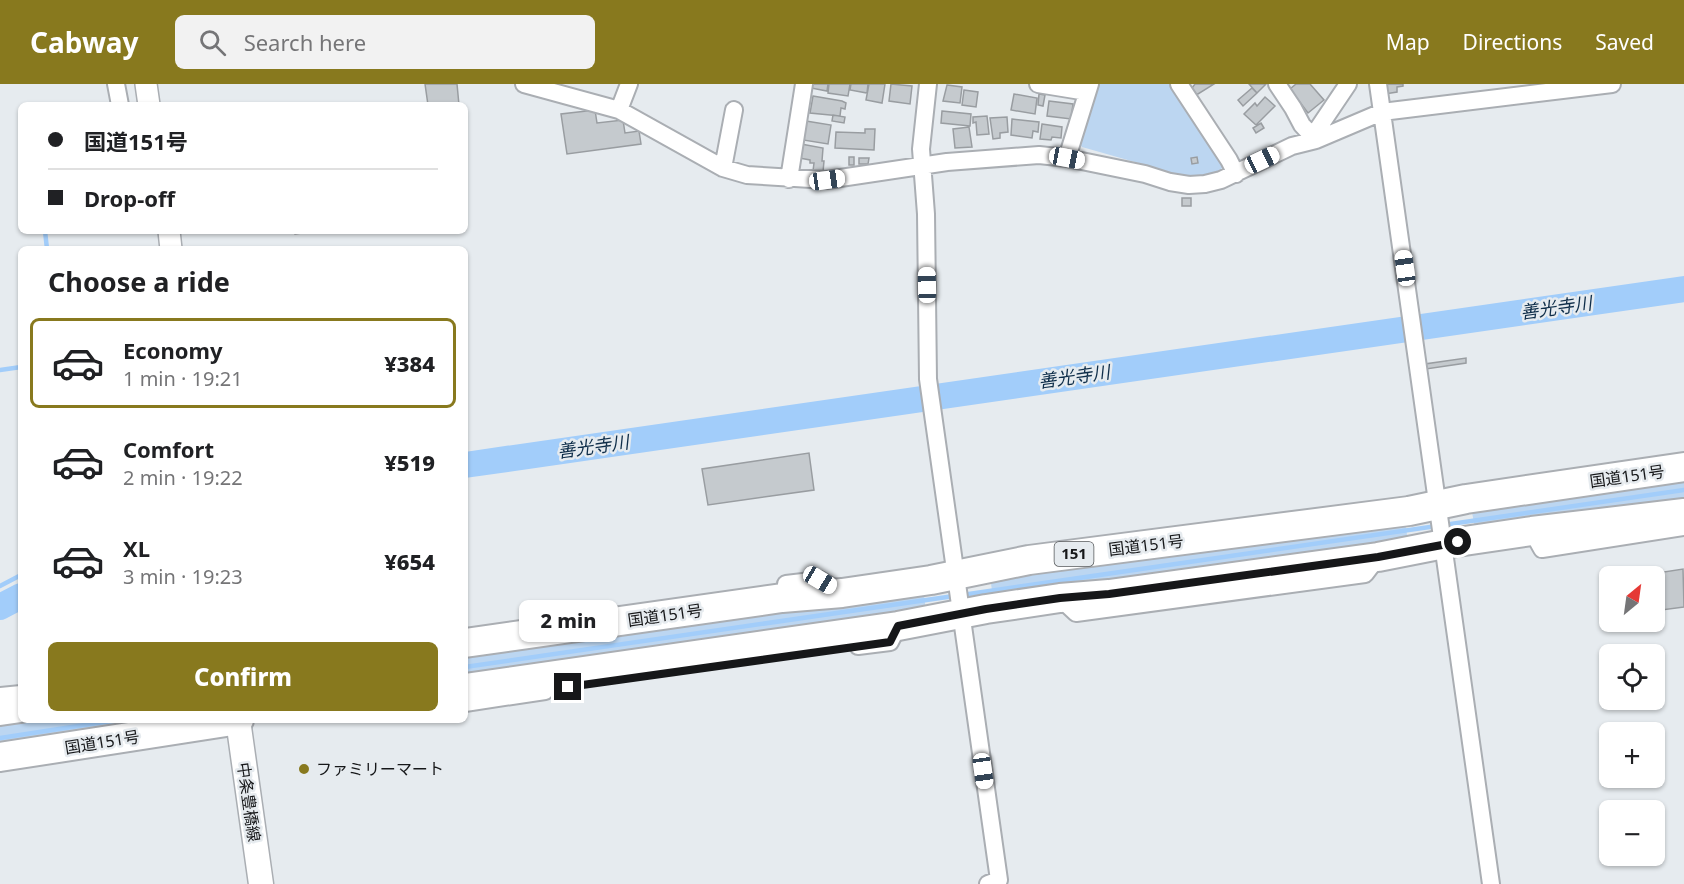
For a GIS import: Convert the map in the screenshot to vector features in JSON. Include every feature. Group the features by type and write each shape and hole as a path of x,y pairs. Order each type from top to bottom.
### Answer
{"highway":[{"name":"国道151号","path":"468,643 782,598 842,593 956,575 1029,560 1409,511 1437,504 1684,467"},
{"path":"468,688 898,626 1060,598 1120,593 1378,557 1444,544 1532,531 1684,513"},
{"path":"0,711 18,708"},
{"name":"国道151号","path":"0,757 220,723"}],"main road":[{"name":"中条豊橋線","path":"238,723 261,884"}],"street":[{"path":"116,84 119,102"},
{"path":"146,84 149,102"},
{"path":"524,84 619,110 723,168 747,175 827,180 947,162 1039,155 1067,158 1189,185 1205,184 1236,174 1292,146 1316,140 1382,112 1612,84"},
{"path":"619,110 629,84"},
{"path":"789,179 804,84"},
{"path":"928,84 921,149 926,214 930,397 999,880 988,884"},
{"path":"1038,84 1089,88 1067,158"},
{"path":"1179,84 1236,174"},
{"path":"1276,84 1302,125 1316,140"},
{"path":"1316,140 1317,130 1348,84"},
{"path":"1378,84 1491,884"},
{"path":"723,168 734,110"},
{"path":"1502,494 1506,481 1684,454"},
{"path":"1532,531 1542,549 1684,527"},
{"path":"468,632 820,580 842,593"},
{"path":"468,703 890,642 898,626"},
{"path":"0,696 18,694"},
{"path":"0,770 106,753 115,740"}],"shaded area":[{"path":"1097,84 1173,84 1224,163 1221,170 1206,175 1184,176 1082,147 1079,143"},
{"path":"1684,476 1684,503 1475,528 1471,507"},
{"path":"1405,522 1408,541 993,597 990,577"},
{"path":"924,594 926,613 468,680 468,652"},
{"path":"0,720 18,720 18,723 168,723 0,746"}],"building":[{"path":"425,84 457,84 459,102 428,102"},
{"path":"812,84 828,84 827,91 811,88"},
{"path":"829,84 850,84 848,96 828,93"},
{"path":"851,84 868,84 867,93 850,90"},
{"path":"869,84 885,84 882,103 866,100"},
{"path":"891,84 912,86 910,104 889,101"},
{"path":"1195,84 1214,84 1196,94 1192,88"},
{"path":"1249,84 1266,84 1257,93"},
{"path":"1296,84 1310,84 1324,100 1308,113 1290,89"},
{"path":"1382,84 1403,84 1403,86 1397,87 1397,92 1385,94"},
{"path":"947,85 962,87 960,103 943,101"},
{"path":"1252,88 1257,93 1243,106 1238,100"},
{"path":"964,90 978,92 976,107 962,105"},
{"path":"1014,94 1037,98 1035,114 1011,110"},
{"path":"1039,94 1045,95 1043,106 1038,105"},
{"path":"813,96 842,101 846,103 845,109 841,108 840,116 810,113"},
{"path":"1265,97 1275,106 1256,125 1244,114 1255,103 1257,106"},
{"path":"1049,101 1073,104 1071,119 1047,116"},
{"path":"595,110 597,123 623,120 625,133 639,131 641,144 567,154 561,114"},
{"path":"942,111 971,114 970,126 941,123"},
{"path":"833,115 845,117 844,123 832,121"},
{"path":"987,116 989,134 977,135 976,122 973,123 973,117"},
{"path":"1007,117 1008,132 1000,133 1000,138 993,139 990,118"},
{"path":"1012,119 1039,122 1038,132 1033,131 1032,138 1011,135"},
{"path":"806,121 831,125 828,144 803,140"},
{"path":"1261,123 1264,128 1256,133 1253,128"},
{"path":"1042,124 1062,127 1061,138 1040,139"},
{"path":"969,127 972,147 955,148 953,129"},
{"path":"865,129 875,129 874,150 835,148 836,132 865,133"},
{"path":"801,144 823,148 823,172 813,171 814,163 799,158"},
{"path":"849,157 854,157 854,165 849,165"},
{"path":"1197,157 1198,163 1192,164 1191,158"},
{"path":"859,158 869,158 868,164 859,164"},
{"path":"1182,198 1191,198 1191,206 1182,206"},
{"path":"1466,358 1466,363 1426,369 1425,364"},
{"path":"809,453 814,490 708,505 702,469"},
{"path":"1683,569 1684,607 1665,610 1665,572"}],"waterway":[{"path":"45,234 47,246"},
{"name":"善光寺川","path":"468,465 1684,289"},
{"path":"0,370 18,367"},
{"path":"962,595 1684,490"},
{"path":"0,586 18,577"},
{"path":"468,667 954,596"},
{"name":"善光寺川","path":"0,607 18,598"},
{"path":"0,738 98,723"}],"place":[{"name":"ファミリーマート","path":"304,769"}],"route":[{"path":"568,687 890,642 898,626 986,609 1378,557 1458,542"}]}
